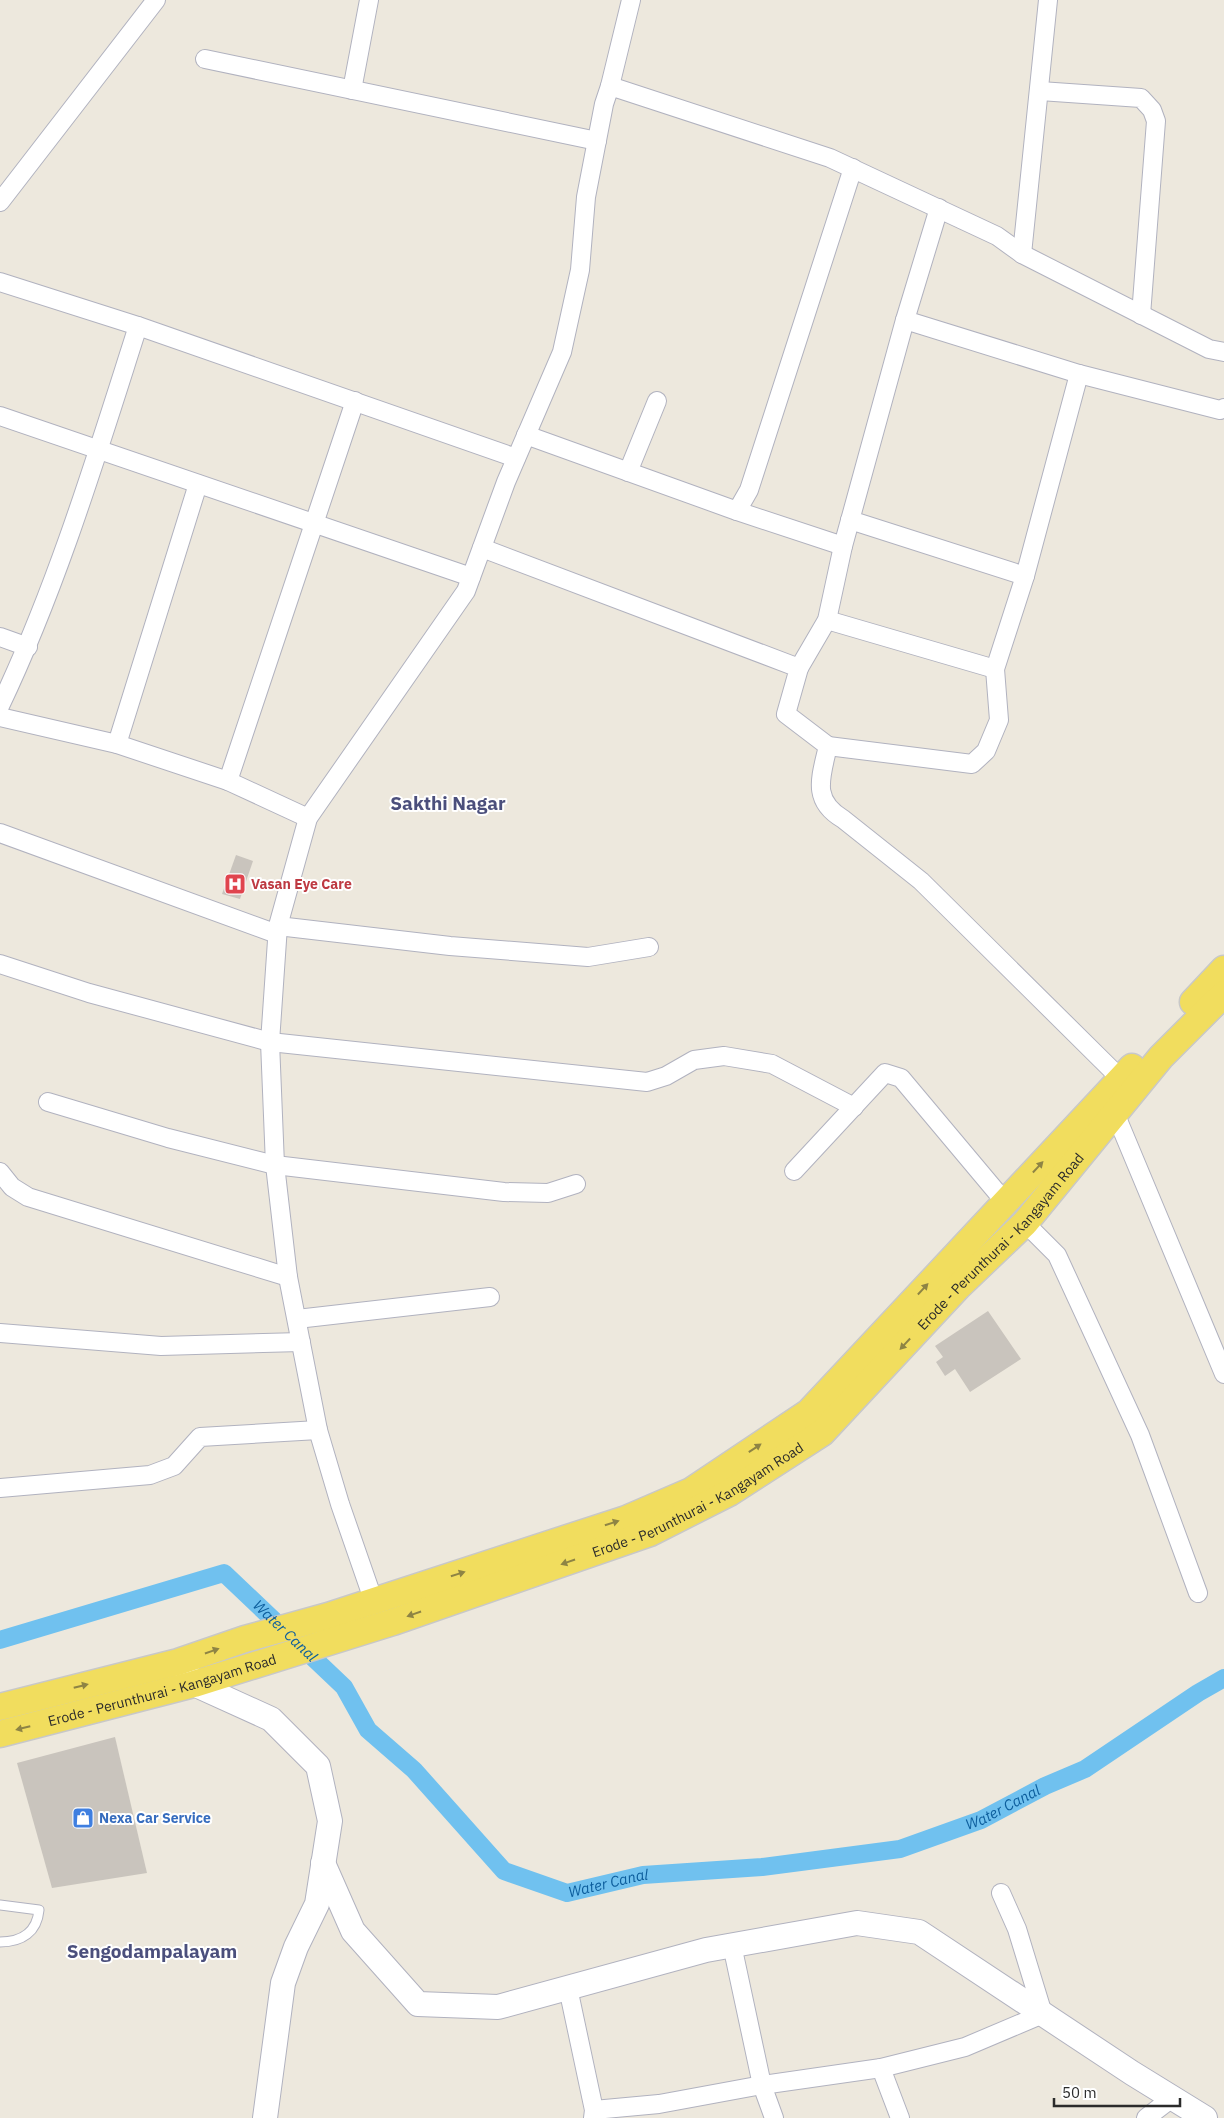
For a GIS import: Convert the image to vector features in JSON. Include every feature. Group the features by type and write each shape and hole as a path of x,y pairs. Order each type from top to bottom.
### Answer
{"main road":[{"name":"Erode - Perunthurai - Kangayam Road","path":"0,1707 178,1662 245,1640 334,1627 650,1534 729,1493 792,1438 809,1412 1224,969"},
{"name":"Erode - Perunthurai - Kangayam Road","path":"0,1734 194,1684 256,1665 334,1627 374,1602 626,1519 691,1491 792,1438 822,1433 958,1287 1025,1223 1160,1057 1224,994"}],"street":[{"path":"0,202 156,0"},
{"path":"352,90 369,0"},
{"path":"374,1602 340,1504 318,1430 288,1277 275,1165 270,1042 278,930 308,818 461,599 516,458 562,352 580,270 586,197 604,104 631,0"},
{"path":"1022,254 1048,0"},
{"path":"205,59 597,141"},
{"path":"610,86 830,158 997,236 1022,254 1209,349 1224,352"},
{"path":"1040,91 1141,98 1152,110 1156,122 1141,314"},
{"path":"737,511 749,490 853,168"},
{"path":"939,208 905,320 850,520 827,620 800,668 786,714 828,746 972,764 986,751 999,720 995,669 1025,576 1079,374"},
{"path":"0,282 138,326 516,458"},
{"path":"905,320 1079,374 1220,410 1224,408"},
{"path":"0,706 28,646 99,450 138,326"},
{"path":"628,472 657,401"},
{"path":"228,781 355,402"},
{"path":"0,416 471,577"},
{"path":"526,436 737,511 843,546"},
{"path":"117,744 198,484"},
{"path":"850,520 1025,576"},
{"path":"482,548 800,668"},
{"path":"827,620 995,669"},
{"path":"0,637 28,646"},
{"path":"0,717 117,744 228,781 308,818"},
{"path":"828,746 819,783 822,798 830,811 843,819 921,881 1121,1079"},
{"path":"0,833 278,930 588,957 649,947"},
{"path":"0,964 89,993 270,1042 647,1082 666,1076 694,1060 724,1056 772,1064 854,1107"},
{"path":"794,1170 885,1073 901,1078 1005,1202"},
{"path":"48,1102 168,1138 275,1165 504,1192 548,1193 576,1184"},
{"path":"1115,1113 1224,1374"},
{"path":"0,1172 12,1187 28,1197 288,1277"},
{"path":"1025,1223 1057,1255 1140,1435 1198,1594"},
{"path":"296,1319 490,1297"},
{"path":"0,1333 161,1346 301,1342"},
{"path":"0,1488 150,1475 174,1466 200,1437 318,1430"},
{"path":"178,1662 194,1684 271,1719 318,1766 330,1821 316,1904 296,1947 283,1983 265,2118"},
{"path":"323,1863 353,1931 418,2004 498,2007 706,1950 857,1923 919,1932 1205,2118"},
{"path":"1001,1893 1017,1929 1043,2014"},
{"path":"732,1945 762,2085 774,2118"},
{"path":"568,1988 593,2114 762,2085 881,2068 965,2047 1043,2014"},
{"path":"881,2068 900,2118"},
{"path":"1146,2118 1172,2098"}],"lane":[{"path":"0,1905 39,1910 34,1928 26,1936 18,1941 0,1942"}],"building":[{"path":"236,855 253,861 240,899 222,894"},
{"path":"988,1311 1021,1359 970,1392 955,1369 945,1376 936,1362 943,1357 935,1346"},
{"name":"Nexa Car Service","path":"115,1737 147,1873 52,1888 17,1763"}],"waterway":[{"name":"Water Canal","path":"0,1640 224,1573 344,1687 368,1730 414,1770 504,1871 567,1893 643,1875 762,1867 900,1849 981,1820 1045,1786 1085,1769 1198,1693 1224,1678"}],"place":[{"name":"Vasan Eye Care","path":"235,884"},
{"name":"Nexa Car Service","path":"83,1818"}],"district":[{"name":"Sakthi Nagar","path":"448,803"},
{"name":"Sengodampalayam","path":"152,1951"}]}
